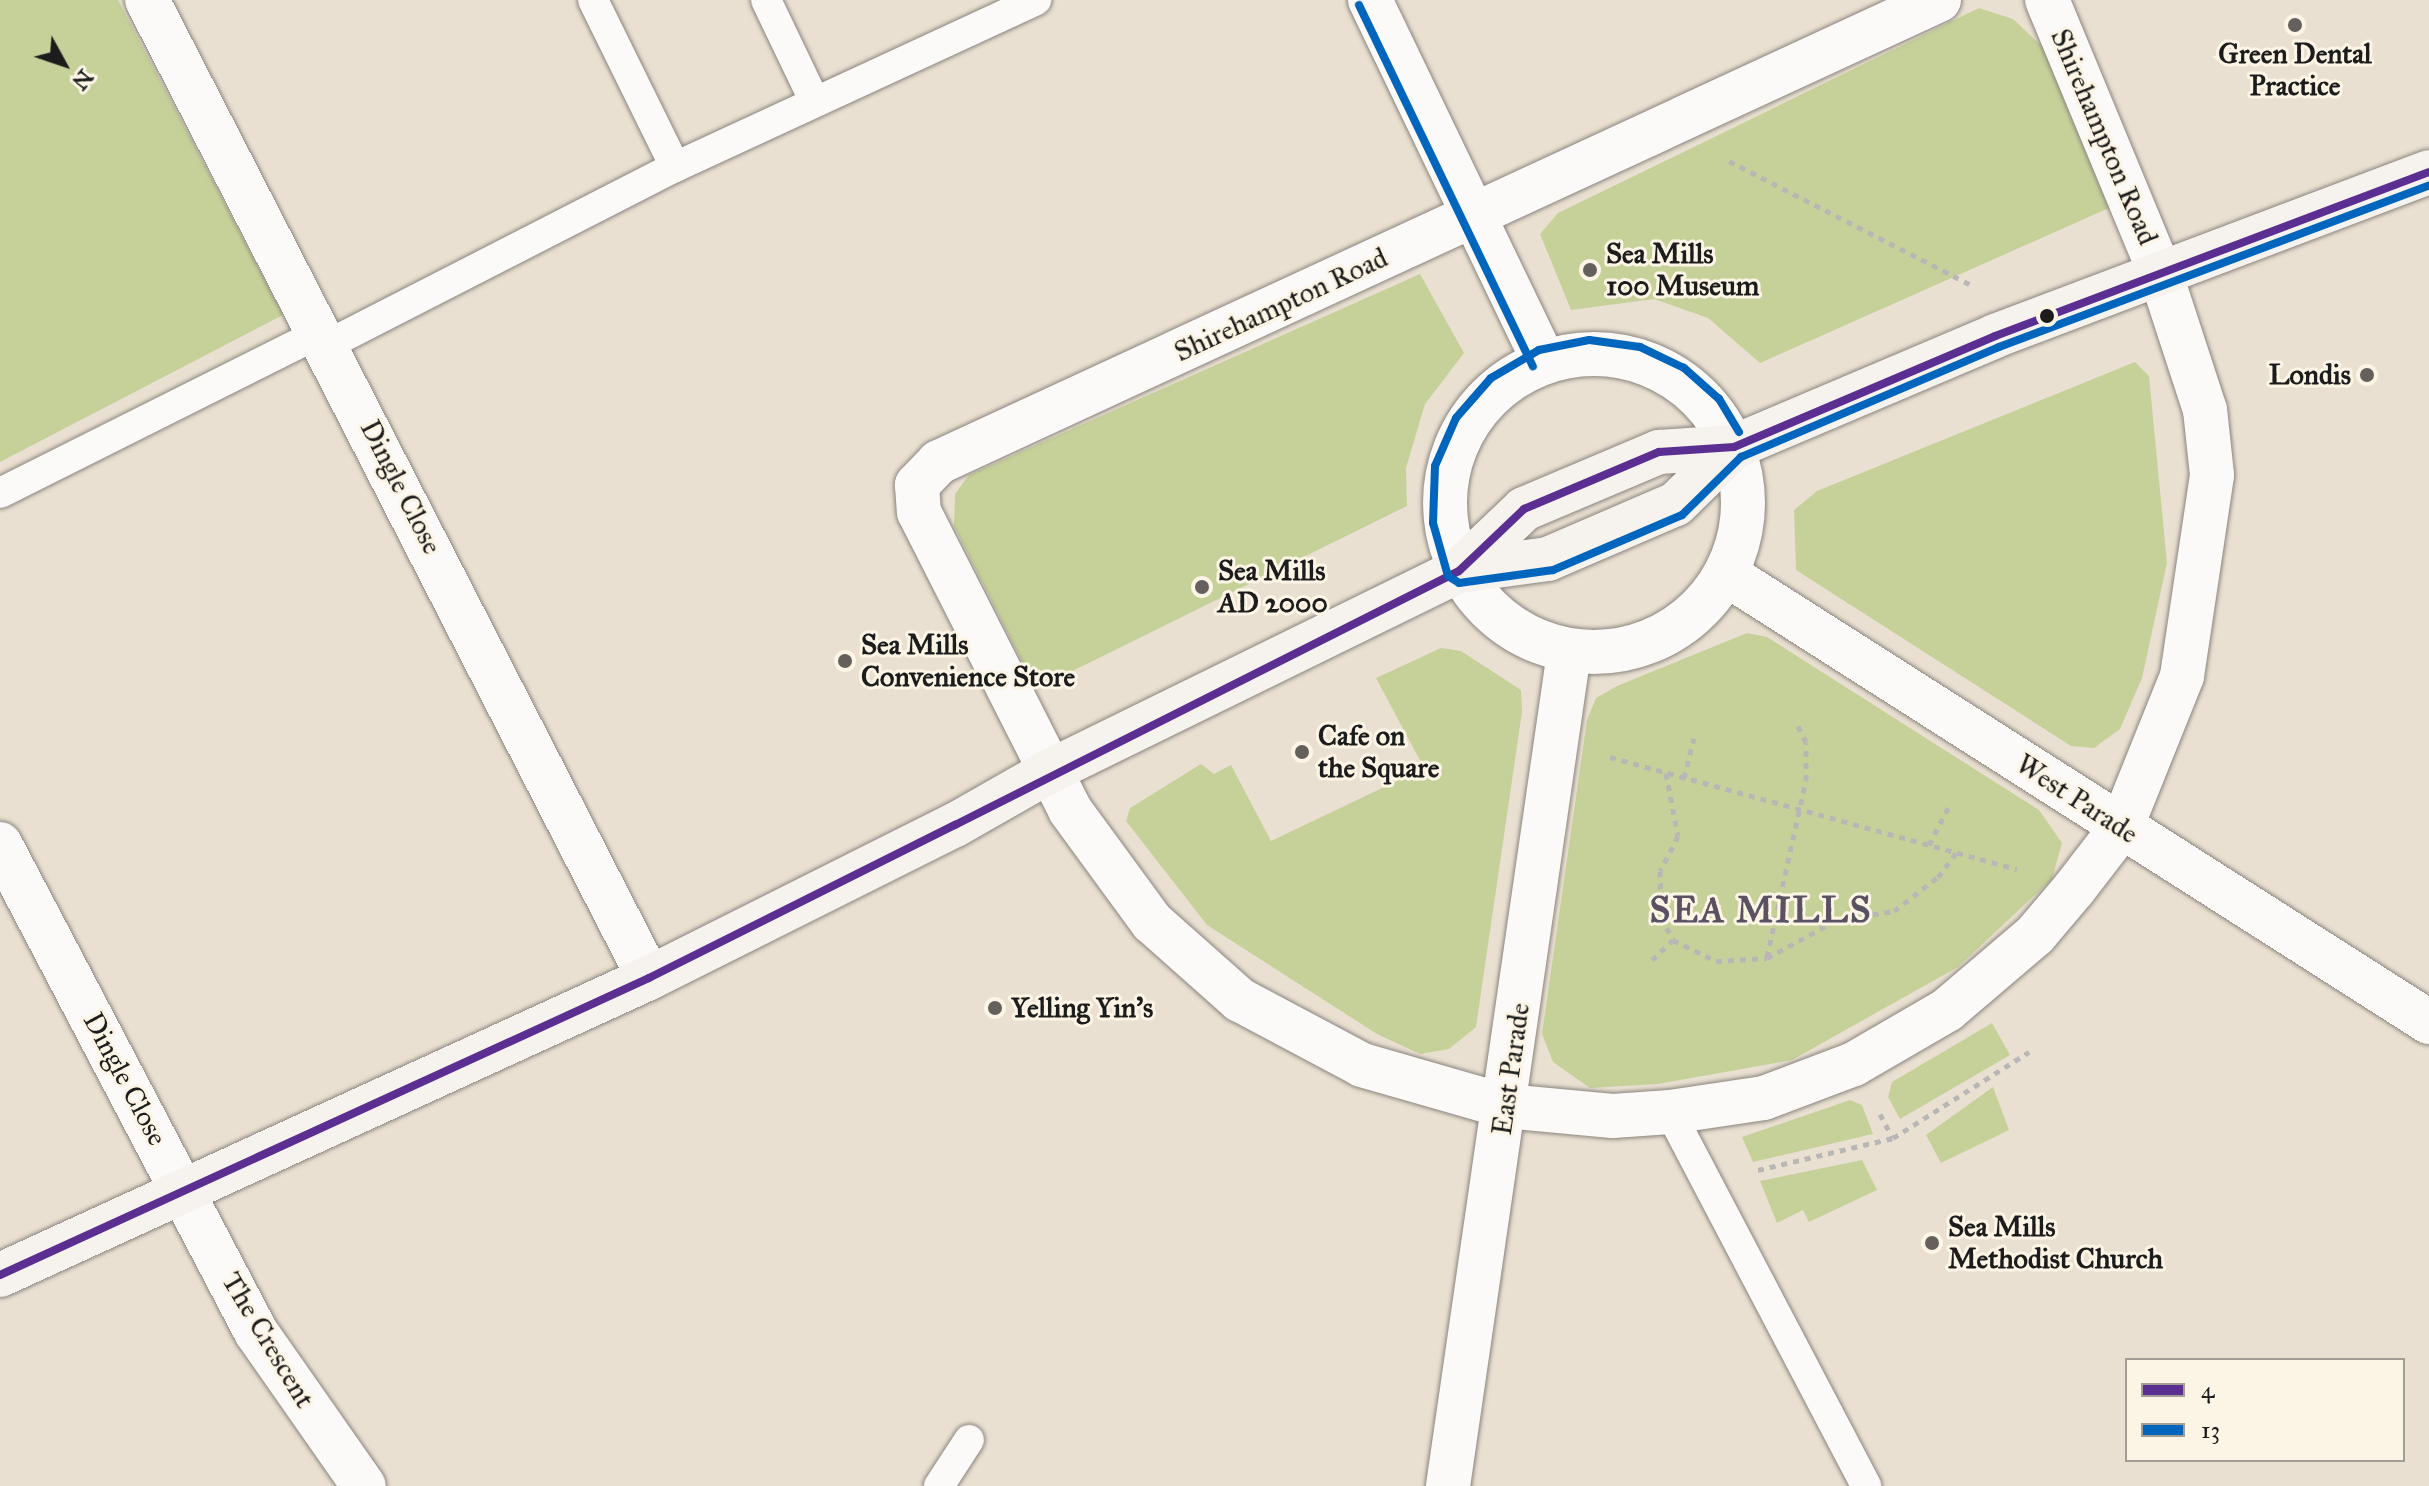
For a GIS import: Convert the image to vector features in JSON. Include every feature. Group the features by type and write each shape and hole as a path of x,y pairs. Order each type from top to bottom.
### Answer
{"main road":[{"name":"Shirehampton Road","path":"0,1275 183,1188 649,978 1048,772 1459,571 1548,559 1676,504 1734,447 1995,336 2429,172"}],"street":[{"name":"Dingle Close","path":"147,0 326,338 649,978"},
{"path":"1370,0 1544,361"},
{"name":"Shirehampton Road","path":"1939,0 939,462 917,485 919,512 1048,772 1152,922 1240,1000 1362,1065 1505,1106 1613,1116 1670,1112 1764,1098 1854,1064 1947,1010 2035,935 2074,889 2121,828 2182,676 2212,475 2205,410 2161,275 2047,0"},
{"path":"1589,352 1635,358 1676,377 1710,407 1734,447 1742,519 1726,574 1698,611 1659,638 1615,652 1569,652 1524,637 1487,609 1459,571 1445,522 1446,471 1466,424 1500,386 1544,361 1589,352"},
{"name":"West Parade","path":"1726,574 2429,1022"},
{"name":"East Parade","path":"1448,1486 1558,745 1569,652"},
{"name":"Dingle Close","path":"0,844 183,1188"},
{"name":"The Crescent","path":"183,1188 256,1332 364,1486"}],"lane":[{"path":"593,0 675,167"},
{"path":"766,0 814,100"},
{"path":"0,493 814,100 1036,0"},
{"path":"1670,1112 1866,1486"},
{"path":"939,1486 969,1440"}],"path":[{"path":"1661,128 1967,277 1995,336"},
{"path":"1767,958 1802,810 1806,742 1797,724"},
{"path":"1684,778 1694,738"},
{"path":"1558,745 1929,845 2074,889"},
{"path":"1666,773 1678,836 1660,871 1661,917 1673,940 1716,961 1767,958 1837,920 1894,911 1938,877 1956,853"},
{"path":"1929,845 1949,806"},
{"path":"1652,960 1673,940"},
{"path":"1708,1180 1893,1138 2029,1052"},
{"path":"1854,1064 1893,1138"}],"green space":[{"path":"0,0 118,0 283,315 0,462"},
{"path":"1979,8 2013,19 2044,48 2109,208 1760,363 1708,318 1654,299 1571,310 1540,234 1558,213"},
{"path":"1420,274 1464,353 1425,404 1406,468 1407,506 1036,689 954,526 955,494 969,475"},
{"path":"2135,362 2149,376 2167,563 2142,678 2120,729 2094,748 2071,746 1796,570 1794,510 1817,491"},
{"path":"1747,633 1767,637 2039,810 2062,843 2052,879 1958,967 1792,1060 1658,1084 1590,1088 1553,1062 1542,1034 1587,720 1596,698 1617,686"},
{"path":"1441,648 1461,651 1521,690 1522,712 1476,1027 1449,1049 1420,1054 1377,1034 1207,925 1126,821 1130,808 1201,764 1214,774 1231,765 1271,841 1424,768 1376,678"},
{"path":"1992,1023 2010,1055 1900,1119 1888,1097 1892,1082"},
{"path":"1993,1087 2009,1130 1941,1163 1926,1135"},
{"path":"1850,1100 1862,1105 1873,1134 1753,1162 1742,1137"},
{"path":"1862,1160 1877,1190 1809,1222 1803,1210 1777,1223 1760,1181"}],"transit line":[{"name":"13","path":"1359,5 1533,366"},
{"name":"4","path":"0,1275 649,978 955,825 1459,571 1524,509 1659,452 1734,447 1995,336 2429,172"},
{"name":"13","path":"1739,432 1719,399 1684,368 1640,347 1589,340 1539,350 1491,378 1456,418 1435,466 1433,523 1448,576 1459,583 1553,570 1682,515 1741,457 1999,347 2429,185"}],"place":[{"name":"Green Dental Practice","path":"2295,25"},
{"name":"Sea Mills 100 Museum","path":"1590,270"},
{"name":"Londis","path":"2367,375"},
{"name":"Sea Mills AD 2000","path":"1202,587"},
{"name":"Sea Mills Convenience Store","path":"845,661"},
{"name":"Cafe on the Square","path":"1302,752"},
{"name":"Yelling Yin's","path":"995,1008"},
{"name":"Sea Mills Methodist Church","path":"1932,1243"}],"district":[{"name":"SEA MILLS","path":"1761,911"}]}
